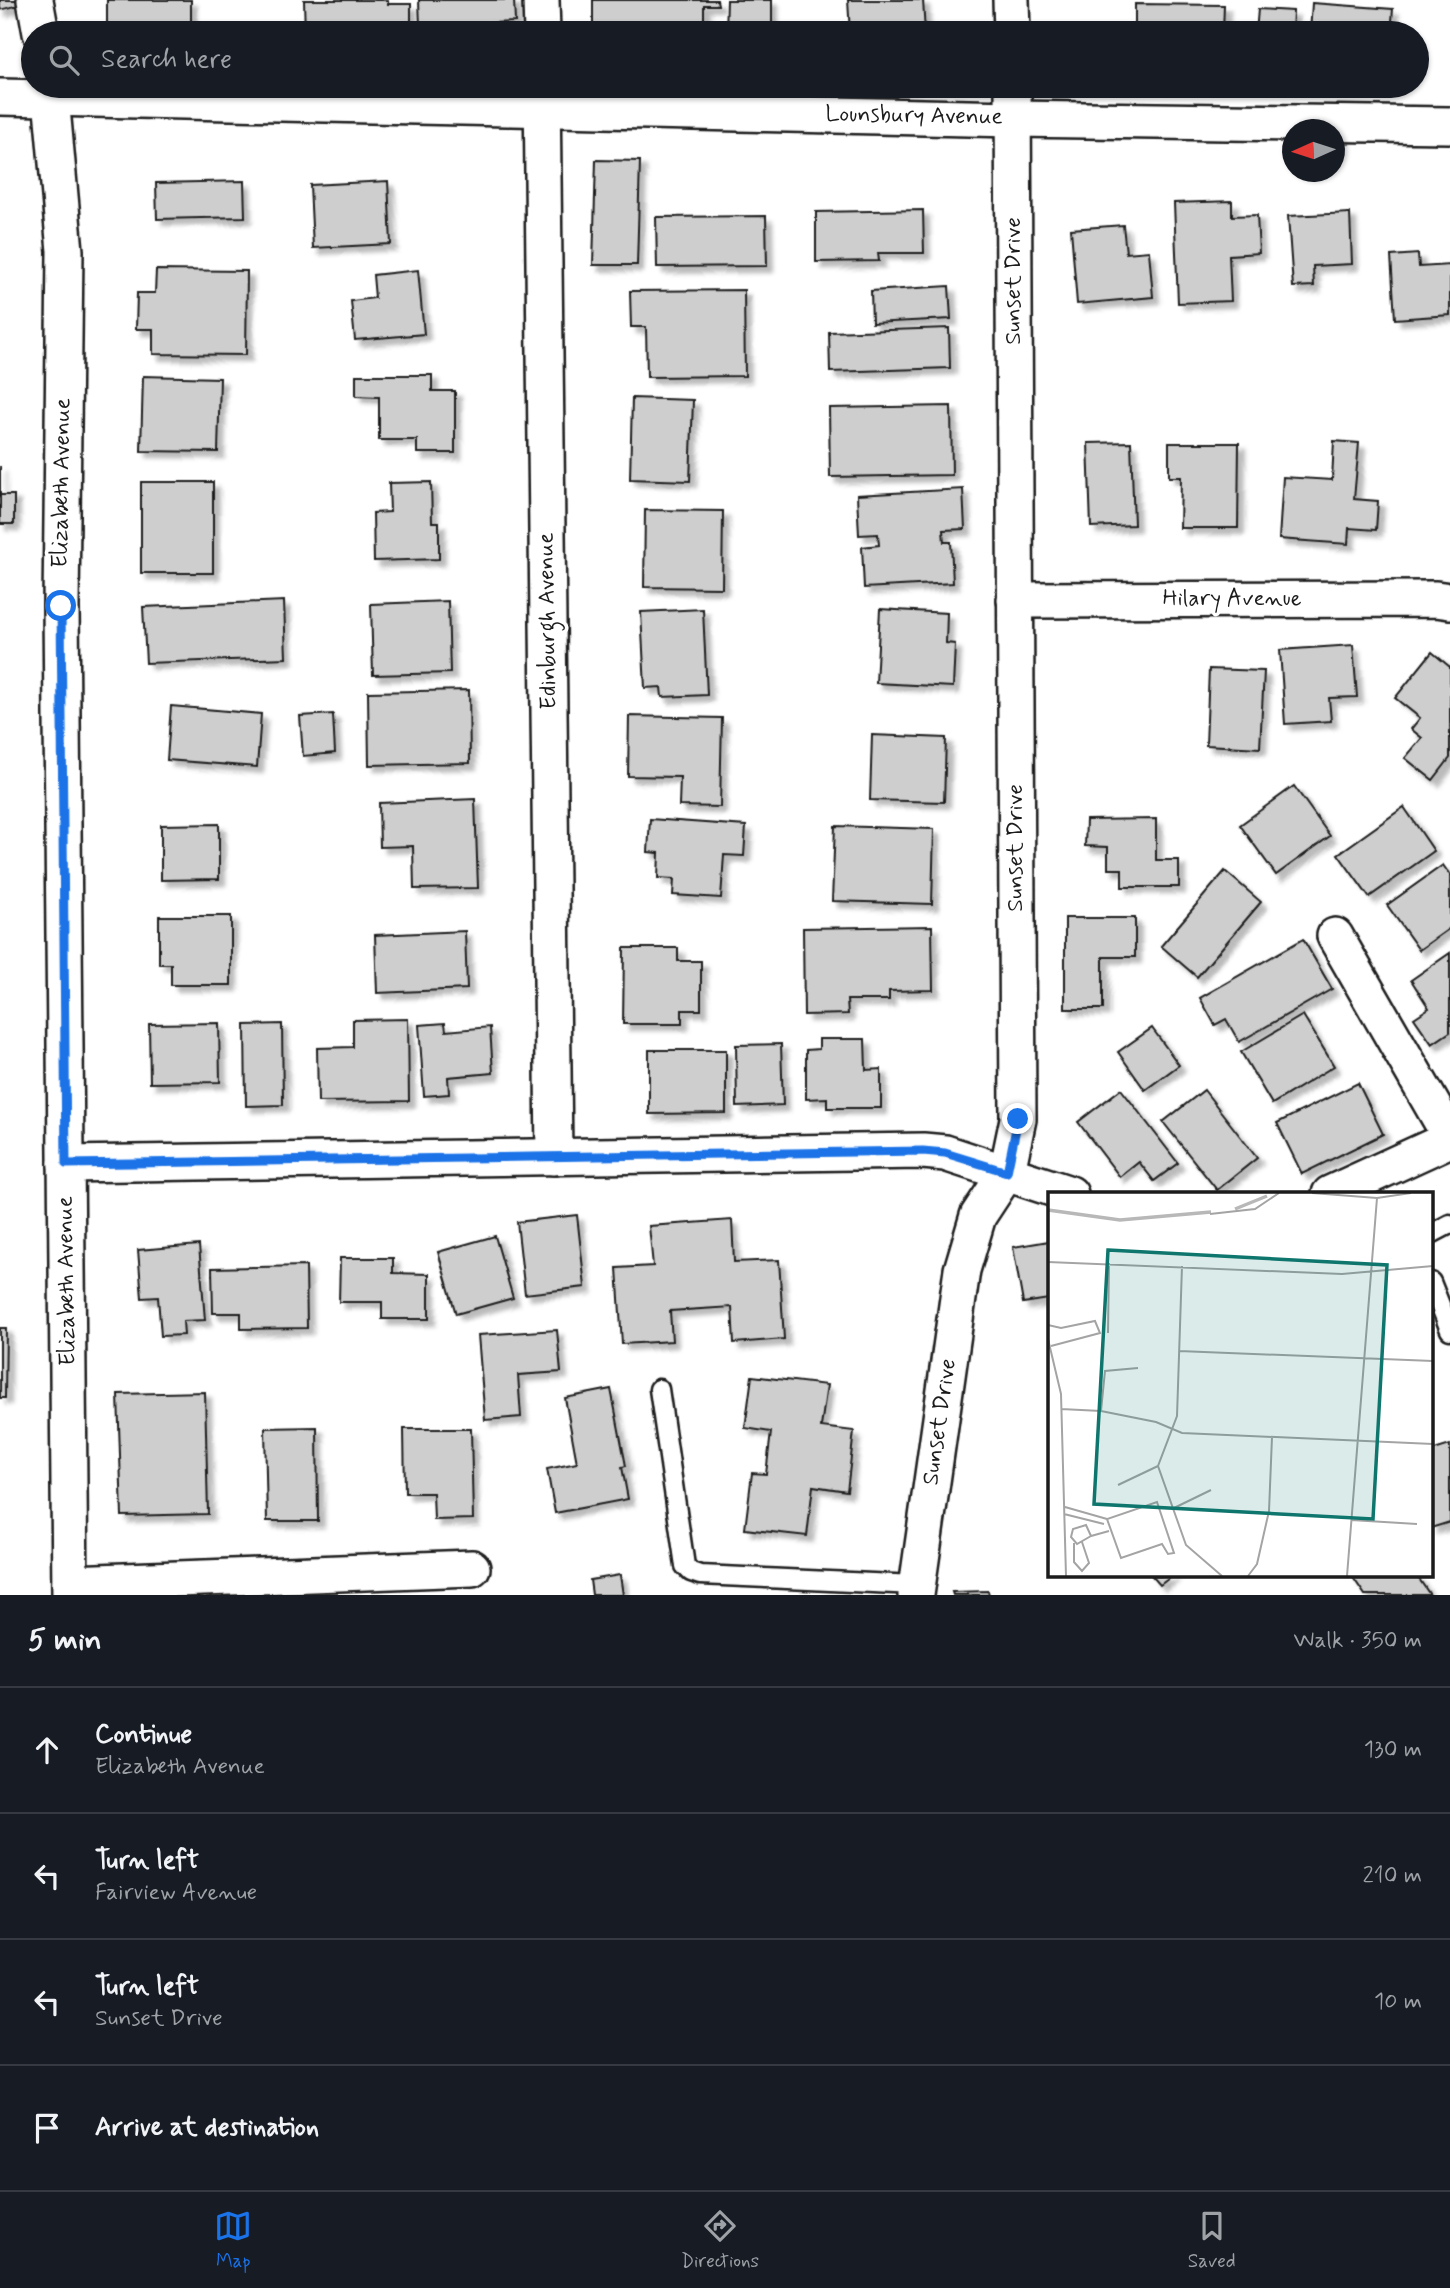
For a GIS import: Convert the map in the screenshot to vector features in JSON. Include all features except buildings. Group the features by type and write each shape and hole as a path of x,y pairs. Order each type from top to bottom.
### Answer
{"street":[{"path":"35,0 39,21"},
{"path":"541,0 542,21"},
{"path":"1011,0 1012,21"},
{"name":"Lounsbury Avenue","path":"0,97 21,95"},
{"name":"Elizabeth Avenue","path":"52,98 65,251 61,606 70,1589"},
{"name":"Edinburgh Avenue","path":"542,98 554,1157"},
{"name":"Lounsbury Avenue","path":"636,98 1013,102 1450,125"},
{"name":"Sunset Drive","path":"916,1590 962,1270 978,1216 1007,1172 1018,1119 1013,102"},
{"name":"Hilary Avenue","path":"1014,600 1450,601"},
{"path":"1334,1192 1450,1138 1335,936"},
{"path":"66,1164 923,1151 945,1153 1064,1192"},
{"path":"70,1589 472,1568"}],"lane":[{"path":"1432,1233 1450,1224"},
{"path":"1432,1285 1450,1330"},
{"path":"659,1389 685,1566 691,1572 700,1575 916,1590"}],"route":[{"path":"61,606 66,1164 923,1151 945,1153 1007,1172 1018,1119"}]}
